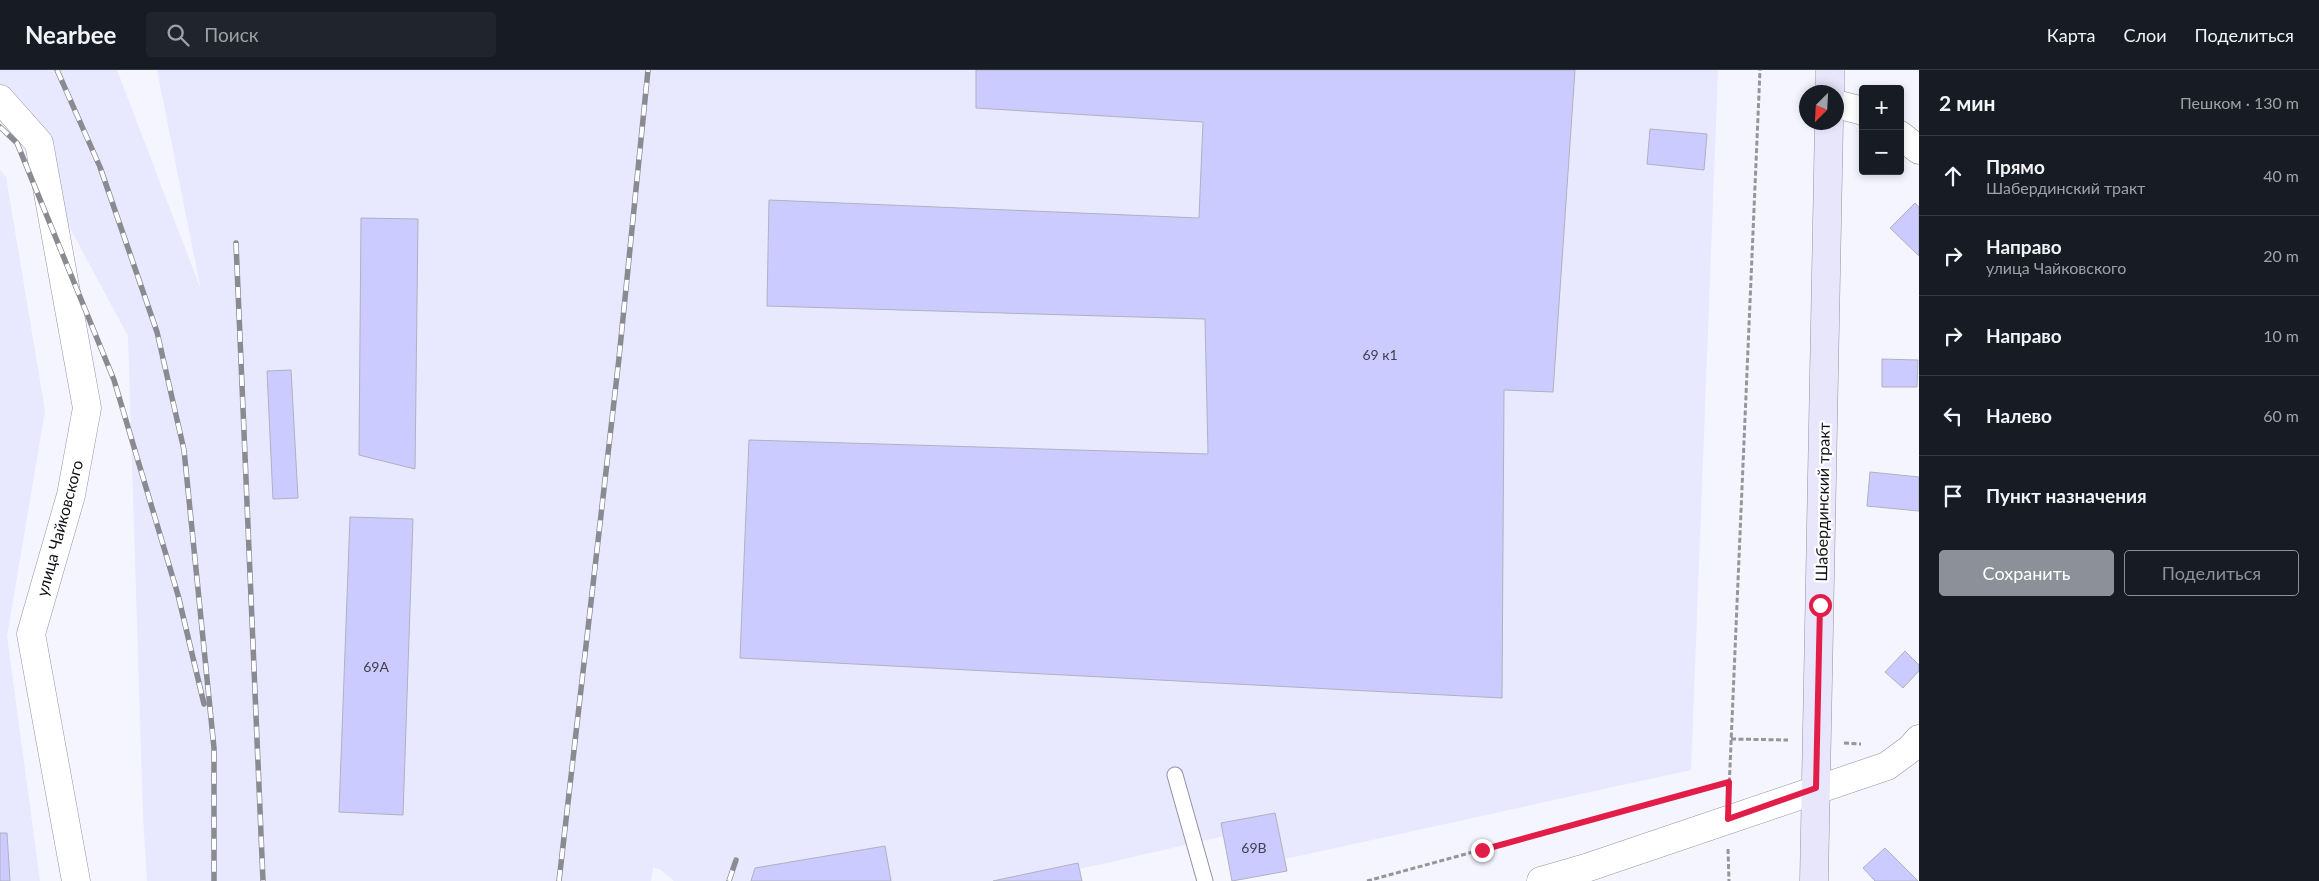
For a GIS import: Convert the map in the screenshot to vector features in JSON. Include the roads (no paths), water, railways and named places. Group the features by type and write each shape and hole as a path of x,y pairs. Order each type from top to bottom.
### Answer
{"main road":[{"path":"1830,70 1830,85"},
{"name":"Шабердинский тракт","path":"1814,881 1829,130"}],"street":[{"name":"улица Чайковского","path":"0,99 39,143 87,408 71,495 31,634 76,881"},
{"path":"1844,106 1859,110"},
{"path":"1904,138 1919,150"},
{"path":"1541,881 1587,875 1728,819 1816,788 1887,766 1910,749 1919,739"}],"lane":[{"path":"1175,775 1205,881"}],"railway":[{"path":"57,70 100,167 157,332 184,450 214,748 214,881"},
{"path":"559,881 619,358 648,70"},
{"path":"0,127 17,143 114,380 178,595 204,704"},
{"path":"236,243 263,881"},
{"path":"729,881 736,860"}]}
